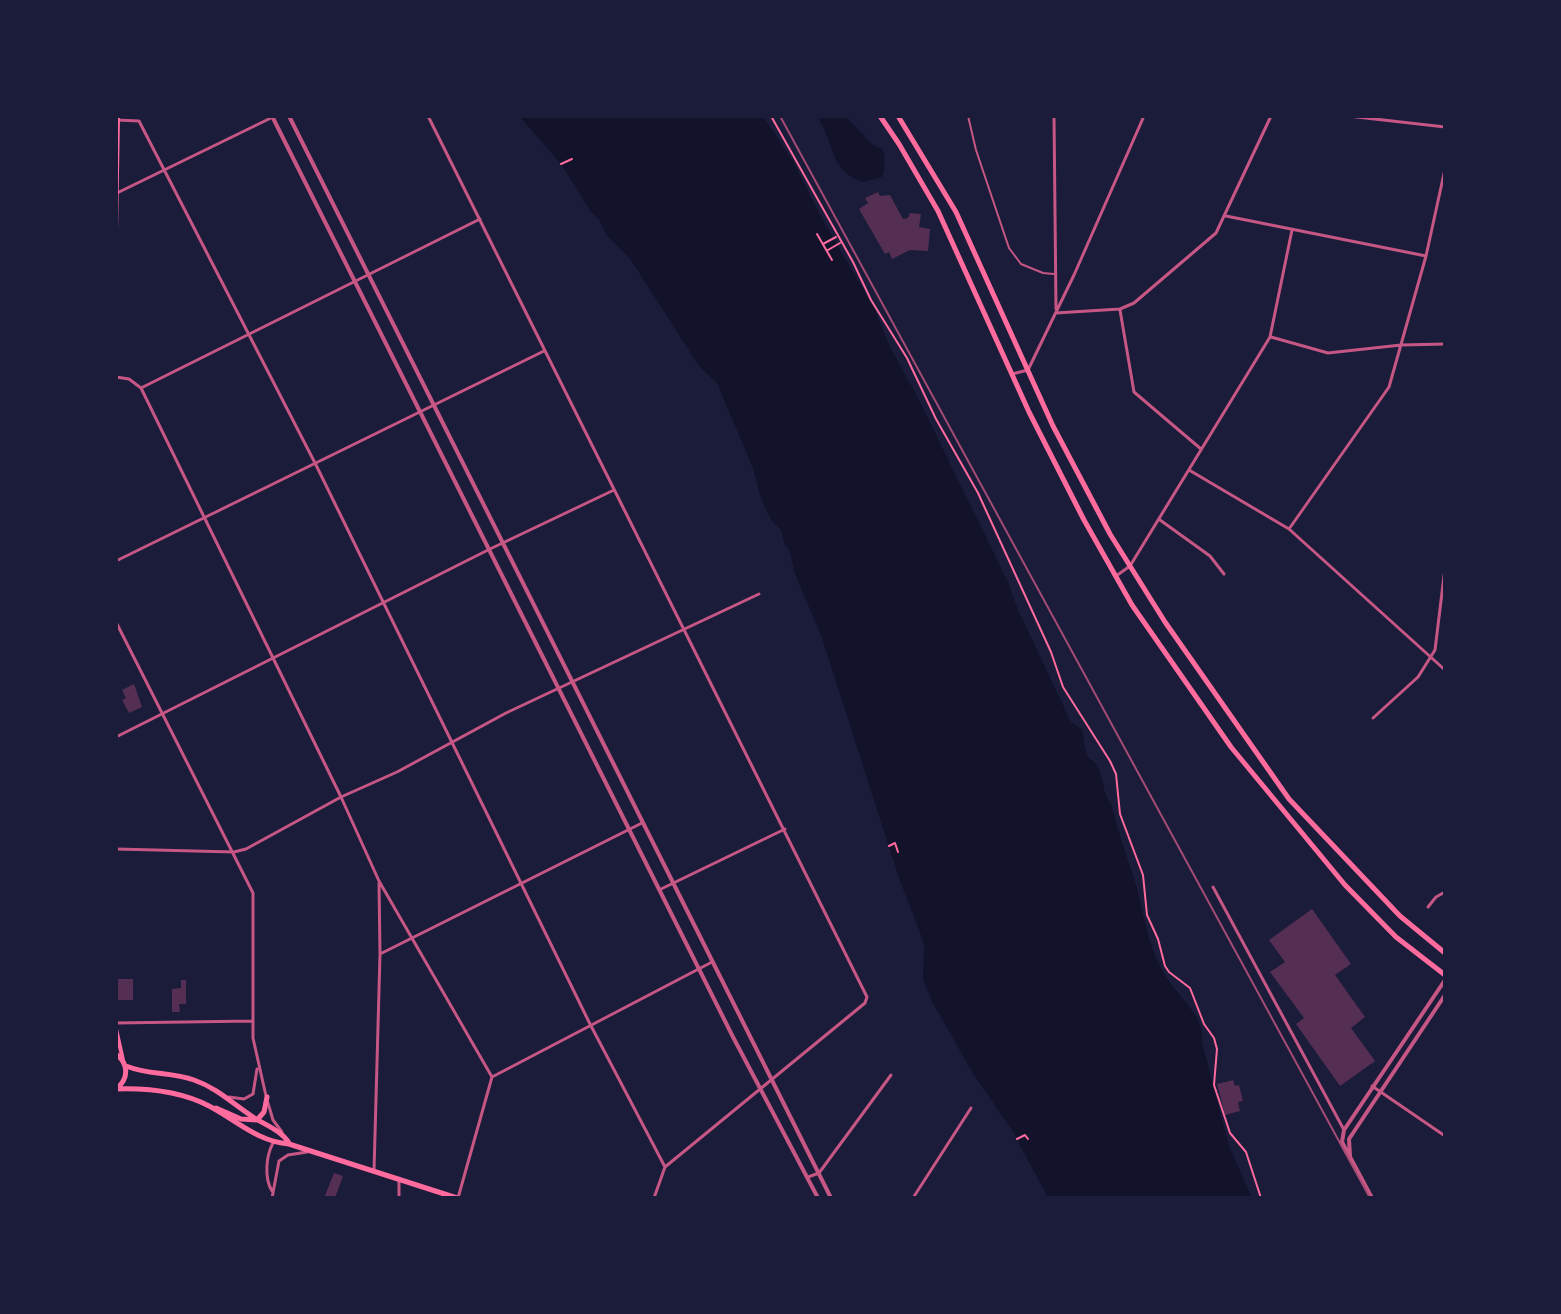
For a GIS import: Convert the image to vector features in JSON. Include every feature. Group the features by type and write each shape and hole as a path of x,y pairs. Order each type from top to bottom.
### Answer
{"main road":[{"path":"880,116 938,211 1070,493 1116,576 1180,676 1231,747 1345,885 1396,937 1445,977"},
{"path":"898,116 956,212 1053,426 1110,534 1190,659 1289,799 1400,916 1444,953"},
{"path":"116,232 118,119"},
{"path":"116,1026 126,1078 116,1089"},
{"path":"116,1054 124,1063 146,1073 175,1074 222,1094 284,1135 289,1144"},
{"path":"116,1089 147,1088 169,1092 241,1119 257,1120"},
{"path":"257,1120 264,1112 267,1097"},
{"path":"212,1107 273,1143 289,1144 458,1198"}],"street":[{"path":"117,193 273,116 659,890 818,1198"},
{"path":"289,116 831,1198"},
{"path":"428,116 867,997 865,1003 773,1081 665,1167 654,1198"},
{"path":"1054,116 1056,313"},
{"path":"1012,374 1028,370 1144,116"},
{"path":"1056,313 1120,309 1134,303 1216,233 1271,116"},
{"path":"1348,116 1445,127"},
{"path":"118,119 139,121 316,465 590,1024 665,1167"},
{"path":"1289,529 1389,387 1426,256 1445,169"},
{"path":"1226,215 1426,256"},
{"path":"141,388 480,219"},
{"path":"1116,576 1130,566 1270,337 1292,230"},
{"path":"1120,309 1134,392 1201,449"},
{"path":"1270,337 1328,353 1445,344"},
{"path":"116,561 544,351"},
{"path":"116,377 129,379 141,388 379,881 492,1077 458,1198"},
{"path":"1189,470 1289,529 1445,670"},
{"path":"116,737 614,490"},
{"path":"1158,519 1210,556 1224,574"},
{"path":"1373,718 1418,677 1431,657 1438,642 1445,568"},
{"path":"116,849 234,852 256,844 506,713 759,594"},
{"path":"116,622 234,852 254,899 253,1021 258,1080 253,1094 238,1099 222,1094"},
{"path":"1438,642 1445,639"},
{"path":"380,954 642,823"},
{"path":"659,890 785,829"},
{"path":"374,1171 379,881"},
{"path":"1213,887 1344,1130"},
{"path":"1428,907 1445,892"},
{"path":"492,1077 712,962"},
{"path":"1372,1198 1342,1142 1344,1130 1445,977"},
{"path":"1351,1163 1349,1139 1445,995"},
{"path":"116,1026 253,1021"},
{"path":"257,1061 273,1120 284,1135"},
{"path":"808,1177 819,1173 891,1075"},
{"path":"1372,1086 1445,1136"},
{"path":"913,1198 971,1108"},
{"path":"272,1191 268,1184 267,1165 273,1143"},
{"path":"272,1198 279,1161 288,1155 311,1152"},
{"path":"399,1179 399,1198"}],"lane":[{"path":"968,116 976,150 1009,248 1021,264 1043,273 1055,274"}],"path":[{"path":"771,116 871,300 907,358 936,419 978,493 1051,652 1063,687 1116,774 1120,814 1143,875 1147,915 1165,966 1190,988 1204,1024 1214,1038 1217,1049 1214,1085 1230,1133 1246,1152 1261,1198"},
{"path":"561,164 572,159"},
{"path":"817,234 832,260"},
{"path":"823,244 836,237"},
{"path":"827,251 840,243"},
{"path":"889,846 895,843 898,852"},
{"path":"1017,1139 1025,1135 1028,1139"}],"shaded area":[{"path":"519,116 763,116 793,161 822,219 873,306 890,347 1007,580 1071,722 1083,732 1087,754 1098,768 1111,804 1154,951 1170,983 1200,1024 1229,1146 1252,1198 1048,1198 1012,1130 972,1072 923,980 924,946 921,935 899,878 822,638 794,571 790,551 761,499 753,468 717,383 699,366 631,260 606,234 561,164"},
{"path":"817,116 845,116 872,144 882,149 885,160 882,177 863,182 844,171"}],"building":[{"path":"878,192 880,196 890,195 903,219 908,218 910,213 921,214 919,227 930,229 928,251 910,250 892,259 889,252 885,254 859,209 868,203 865,198"},
{"path":"134,684 142,707 129,713 122,700 126,698 122,690"},
{"path":"1312,909 1351,964 1335,975 1365,1017 1351,1028 1375,1061 1340,1086 1296,1024 1304,1018 1270,972 1285,962 1269,940"},
{"path":"116,979 133,979 133,1000 116,1000"},
{"path":"181,980 186,980 186,1004 179,1004 180,1012 172,1012 172,989 181,988"},
{"path":"1233,1080 1235,1086 1239,1085 1243,1101 1238,1102 1240,1111 1225,1115 1217,1084"},
{"path":"334,1173 343,1176 335,1198 324,1198"}],"railway":[{"path":"780,116 1370,1198"}]}
